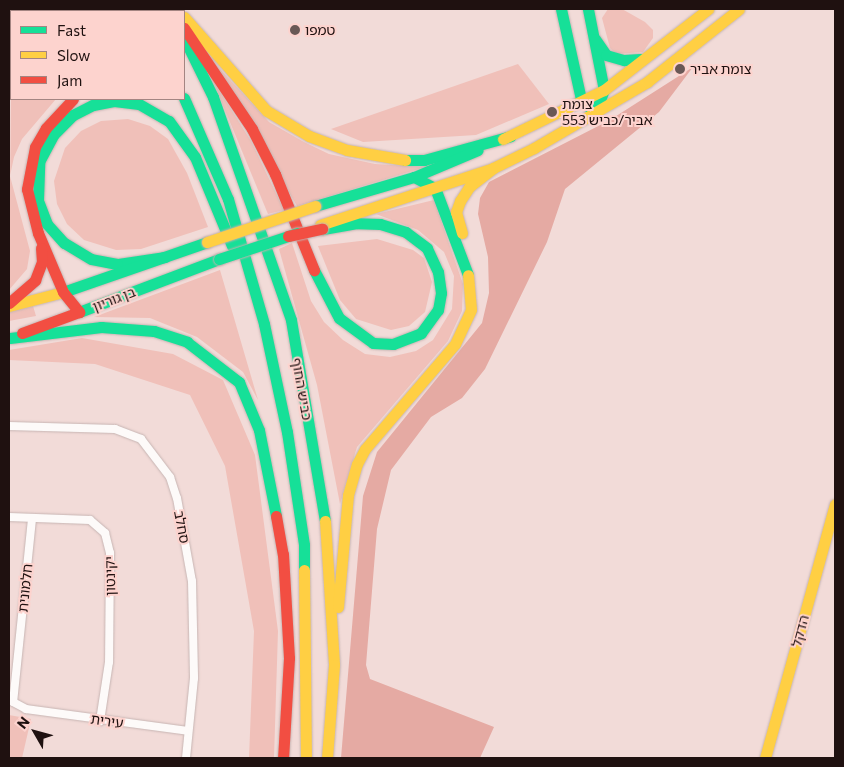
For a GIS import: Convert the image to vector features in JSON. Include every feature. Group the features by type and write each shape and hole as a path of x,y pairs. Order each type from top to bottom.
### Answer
{"main road":[{"path":"561,9 581,99 595,113"},
{"path":"588,9 604,90 595,113"},
{"path":"9,304 63,292 315,206 414,177 512,136 581,99 604,90 640,59 708,9"},
{"path":"320,227 493,168 595,113 647,82 739,9"},
{"path":"185,18 267,111 309,136 347,150 392,160 424,160 512,136"},
{"path":"185,29 252,129 278,182 324,294 339,318 349,328 373,344 393,344 421,333 438,310 441,292 438,272 427,248 406,232 380,224 357,223 320,227"},
{"path":"595,39 606,55 624,60 640,59"},
{"name":"כביש החוף","path":"185,40 213,97 291,320 326,529 334,665 327,758"},
{"path":"72,100 46,128 30,160 28,201 38,233 63,292 79,312"},
{"name":"כביש החוף","path":"185,100 228,199 264,324 287,432 304,545 306,758"},
{"path":"165,257 117,264 91,259 64,243 46,224 38,200 39,162 54,134 73,115 93,105 126,102 148,108 176,129 208,184 264,324"},
{"path":"334,665 351,480 365,448 465,334 474,315 477,294 471,259 456,212 469,187 493,168"},
{"path":"414,177 435,188 468,272 471,309 466,324 440,363"},
{"name":"בן גוריון","path":"9,338 219,259 320,227"},
{"path":"9,304 26,290 40,271 42,253 38,233"},
{"path":"9,338 101,328 154,331 187,342 229,372 238,382 259,430 283,554 289,658 283,758"},
{"name":"הדקל","path":"766,758 835,504"}],"street":[{"name":"סחלב","path":"9,426 115,429 141,439 162,464 177,498 192,581 194,678 186,758"},
{"name":"יקינטון","path":"9,517 90,520 105,533 110,553 109,662 100,721"},
{"name":"חלמונית","path":"26,709 13,702 32,519"},
{"name":"עירית","path":"26,709 100,721 188,731"}],"shaded area":[{"path":"19,9 95,9 95,10"},
{"path":"608,9 622,9 645,22 653,30 653,38 643,52 616,54 610,48 602,18"},
{"path":"207,55 269,122 304,142 329,154 375,164 425,167 297,206"},
{"path":"518,64 549,104 476,135 363,142 331,129"},
{"path":"693,67 659,112 565,189 547,242 485,369 462,398 431,417 391,470 377,529 366,665 370,679 494,727 480,758 341,758 363,496 377,452 482,323 489,293 488,257 478,214 480,198 489,182 610,120"},
{"path":"213,81 251,141 284,210 268,214"},
{"path":"11,100 55,100 22,139 14,157 10,175"},
{"path":"128,119 150,126 168,139 187,173 208,227 141,249 116,250 84,240 67,224 57,204 54,181 65,148 81,131 101,121"},
{"path":"10,177 30,251 27,269 9,290"},
{"path":"434,200 463,284 462,311 448,341 357,447 340,504 317,385 279,249 292,243 311,301 324,322 343,340 365,354 390,357 416,351 433,340 452,309 454,276 444,252 418,230 376,214"},
{"path":"377,239 413,250 424,258 432,282 425,312 409,326 391,330 356,319 340,300 318,246"},
{"path":"220,270 258,400 243,372 197,337 150,318 94,317"},
{"path":"33,306 36,316 9,321 9,311"},
{"path":"82,338 173,354 223,380 255,455 278,631 274,758 249,758 254,631 225,466 190,395 95,364 9,360 9,350"},
{"path":"9,715 31,719 22,758 9,758"}],"traffic: fast":[{"path":"561,9 581,99 595,113 604,90 588,9"},
{"path":"595,39 606,55 624,60 640,59"},
{"path":"185,40 213,97 291,320 325,521"},
{"path":"185,100 228,199 264,324 287,432 304,545 304,570"},
{"path":"165,257 117,264 91,259 64,243 47,224 38,200 39,162 54,134 73,115 93,105 114,101 139,104 169,121 195,157 232,246"},
{"path":"405,160 424,160 511,136"},
{"path":"315,206 414,177 478,150"},
{"path":"414,177 435,188 468,275"},
{"path":"314,270 339,318 373,343 393,344 421,333 438,310 441,293 438,272 427,248 406,232 380,224 357,223 322,229"},
{"path":"219,259 297,233"},
{"path":"63,292 207,242"},
{"path":"79,312 219,259"},
{"path":"10,338 101,327 154,331 187,342 239,382 259,430 276,516"}],"traffic: slow":[{"path":"503,139 604,90 708,9"},
{"path":"320,225 493,168 534,148 647,82 739,9"},
{"path":"185,18 267,111 309,136 347,150 405,160"},
{"path":"462,233 456,212 460,201 469,187 493,168"},
{"path":"207,242 315,206"},
{"path":"338,607 348,495 357,464 365,449 455,344 471,309 468,275"},
{"path":"9,306 63,292"},
{"path":"765,758 835,504"},
{"path":"325,521 334,665 327,758"},
{"path":"304,570 306,758"}],"traffic: jam":[{"path":"185,29 252,129 275,174 314,270"},
{"path":"72,100 46,128 35,147 27,189 38,233 63,292 79,312"},
{"path":"288,236 322,229"},
{"path":"9,303 35,280 42,262 41,248"},
{"path":"22,333 79,312"},
{"path":"276,516 283,554 289,658 283,758"}],"place":[{"name":"טמפו","path":"295,30"},
{"name":"צומת אביר","path":"680,69"},
{"name":"צומת אביר/כביש 553","path":"552,112"}]}
